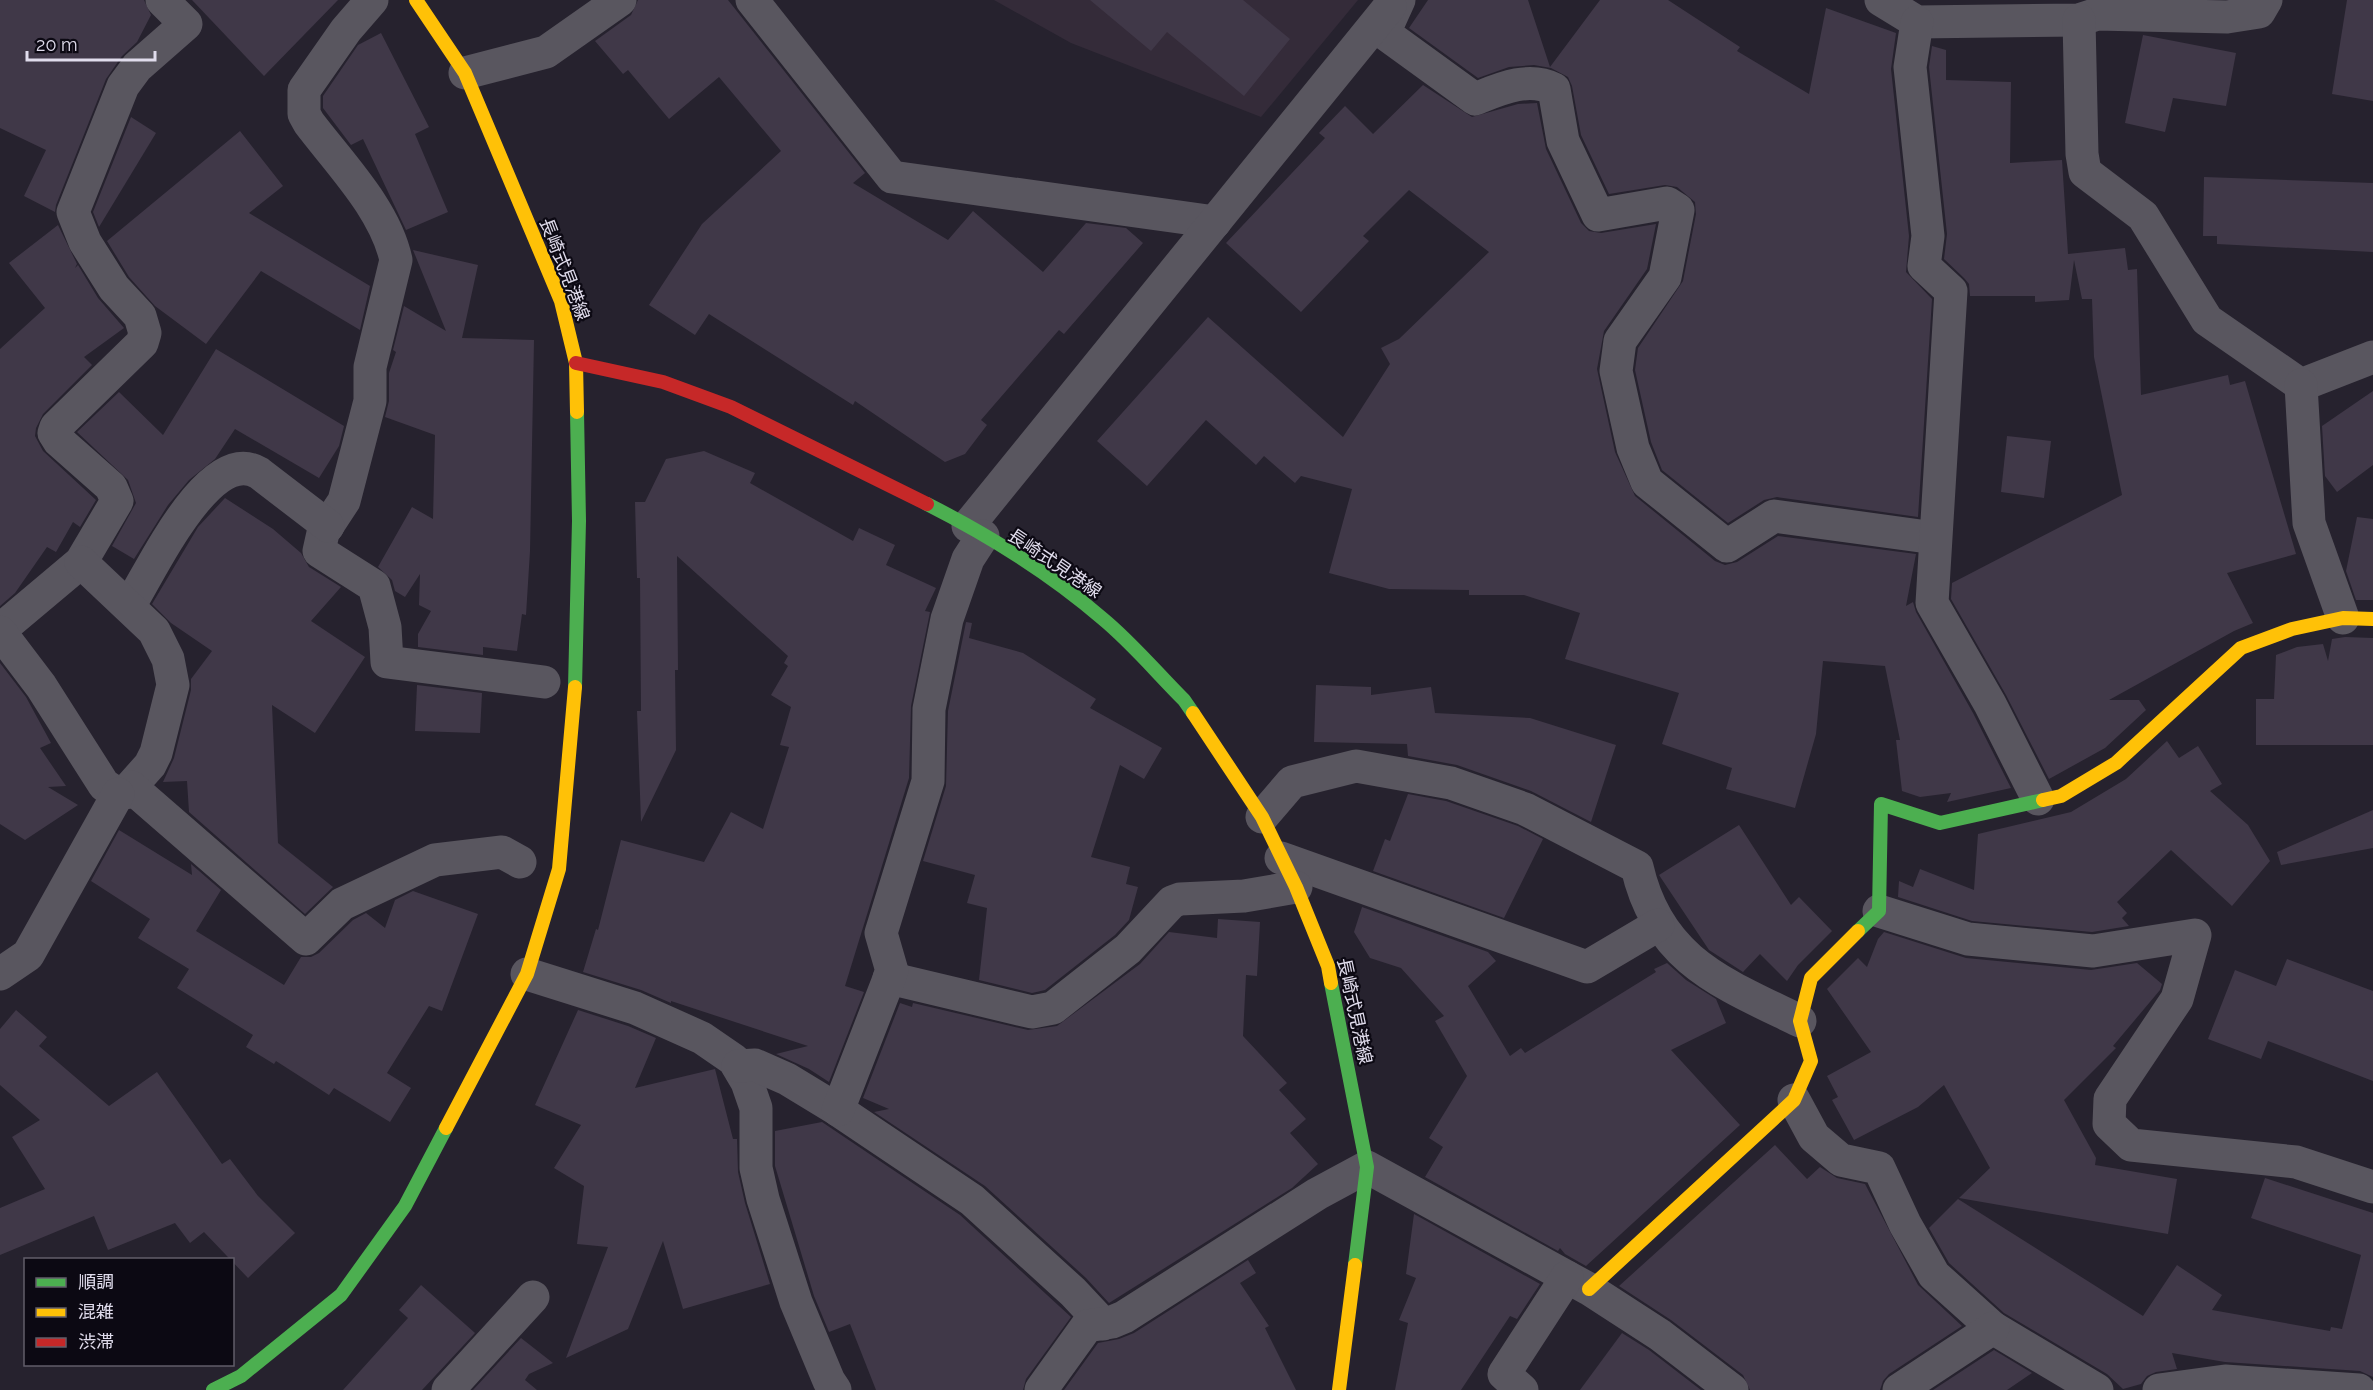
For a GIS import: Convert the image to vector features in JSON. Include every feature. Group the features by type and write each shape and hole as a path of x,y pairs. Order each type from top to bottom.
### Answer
{"street":[{"path":"162,0 186,24 137,67 123,86 73,212 85,242 114,288 140,316 145,333 136,349 56,427 54,433 59,441 116,493 114,507 81,562 0,631 41,686 104,785 124,790 306,939 342,904 435,860 502,852 520,861"},
{"path":"372,0 346,30 303,90 304,114 372,208 393,248 396,260 370,367 370,401 344,501 320,541 320,551 374,586 385,627 387,662 544,682"},
{"name":"長崎式見港線","path":"416,0 465,73 561,301 569,326 576,363 663,382 731,407 976,531 1068,590 1105,620 1184,700 1262,817 1296,887 1328,966 1366,1167 1339,1390"},
{"path":"465,73 546,52 620,0"},
{"path":"752,0 892,177 1215,222"},
{"path":"838,1110 892,966 881,933 928,781 930,709 947,619 976,531 1215,222 1397,0"},
{"path":"1397,0 1384,33 1475,99 1509,86 1541,83 1554,89 1563,141 1598,215 1667,203 1678,210 1665,277 1620,341 1616,371 1633,448 1647,482 1728,546 1774,516 1935,538"},
{"path":"1881,0 1917,21 2093,11 2227,17 2259,12 2266,0"},
{"path":"2093,11 2082,154 2085,172 2143,216 2207,320 2301,385"},
{"path":"1917,21 1910,67 1928,236 1924,266 1951,291 1932,603 2005,732 2038,799"},
{"path":"2301,385 2373,357"},
{"path":"213,1390 241,1376 341,1295 405,1206 527,974 559,869 576,697 579,521 576,363"},
{"path":"1522,1390 1504,1374 1578,1283 1794,1100 1811,1061 1800,1021 1811,978 1880,911 1881,804 1940,823 2038,799 2061,796 2116,763 2241,648 2292,629 2358,618 2309,523 2301,385"},
{"path":"129,606 155,566 174,528 203,490 240,468 249,467 259,473 328,526"},
{"path":"0,974 28,956 124,790 150,765 156,753 173,685 168,659 154,631 81,562"},
{"path":"1262,817 1292,782 1356,766 1451,783 1525,809 1637,867 1658,925 1681,954 1729,987 1800,1021"},
{"path":"1281,858 1587,967 1658,925"},
{"path":"889,978 1032,1012 1044,1011 1053,1008 1128,949 1172,902 1180,899 1244,896 1296,887"},
{"path":"1880,911 1968,939 2093,951 2194,935 2177,999 2110,1099 2109,1124 2131,1145 2296,1162 2373,1187"},
{"path":"527,974 635,1008 723,1050 738,1066 747,1082 756,1108 756,1168 763,1199 796,1302 829,1381 835,1390"},
{"path":"738,1066 755,1065 787,1079 838,1110 972,1200 1073,1292 1103,1324"},
{"path":"1794,1100 1814,1137 1841,1160 1879,1168 1905,1224 1934,1275 1993,1328 2097,1390"},
{"path":"1041,1390 1088,1326 1124,1317 1317,1194 1366,1167 1578,1283 1660,1335 1732,1390"},
{"path":"448,1390 533,1297"},
{"path":"1899,1390 1993,1328"},
{"path":"2159,1390 2224,1381 2359,1390"}],"shaded area":[{"path":"994,0 1358,0 1261,117 1071,43"}],"building":[{"path":"0,0 144,0 151,15 137,42 122,56 106,79 55,212 24,196 46,150 0,128"},
{"path":"192,0 338,0 264,76"},
{"path":"638,0 728,0 865,173 853,183 948,240 973,211 1043,272 1086,223 1126,228 1143,243 1064,334 1059,330 981,420 987,425 965,454 945,462 855,401 853,405 709,314 695,335 649,305 702,224 781,151 719,77 669,119 628,70 623,74 595,41 631,15"},
{"path":"1090,0 1243,0 1290,39 1244,96 1167,32 1151,51"},
{"path":"1428,0 1528,0 1550,67 1600,0 1668,0 1740,47 1737,51 1809,94 1826,8 1896,33 1891,69 1909,236 1906,272 1932,299 1918,517 1777,497 1764,500 1728,523 1662,470 1651,442 1635,370 1638,348 1683,281 1696,214 1695,202 1677,187 1665,185 1609,194 1581,135 1572,86 1568,77 1551,68 1534,65 1509,67 1478,78 1409,28"},
{"path":"2347,0 2373,0 2373,101 2332,94"},
{"path":"381,33 429,127 415,134 448,212 406,230 363,139 351,145 323,108 323,96 358,45"},
{"path":"2143,35 2236,53 2226,106 2173,98 2165,132 2125,123"},
{"path":"1932,46 1946,50 1946,80 2011,82 2010,163 2062,160 2068,254 2125,248 2128,270 2137,269 2141,395 2228,375 2230,385 2245,381 2296,554 2227,573 2253,623 2234,631 2109,700 2139,700 2146,710 2105,748 2049,779 2006,695 1951,599 1952,583 2122,495 2094,357 2092,299 2082,299 2074,260 2069,300 2035,302 2035,296 1970,296 1969,284 1944,259 1947,234 1929,67"},
{"path":"1423,85 1472,117 1518,104 1537,103 1546,149 1581,223 1589,231 1601,233 1656,224 1647,269 1604,331 1597,369 1615,452 1635,496 1715,561 1725,565 1737,562 1778,536 1916,554 1906,606 1913,602 1916,612 1973,713 2011,788 1947,802 1951,793 1920,797 1902,791 1896,740 1900,740 1885,666 1823,661 1816,734 1795,808 1726,789 1732,768 1662,744 1679,693 1565,659 1580,613 1524,595 1469,595 1469,590 1389,589 1329,573 1352,489 1301,476 1295,483 1264,456 1256,465 1206,420 1147,486 1097,441 1208,317 1343,437 1390,364 1381,348 1399,339 1489,252 1409,190 1363,236 1369,241 1301,312 1226,243 1325,138 1319,133 1345,106 1373,134"},
{"path":"131,117 156,133 99,227 93,212"},
{"path":"240,131 283,186 249,213 370,286 360,330 261,271 206,344 155,306 129,277 107,241"},
{"path":"2204,177 2373,183 2373,252 2217,244 2217,236 2203,236"},
{"path":"58,225 77,264 75,268 78,265 98,298 124,328 84,357 92,365 43,414 36,428 35,436 43,451 96,500 80,527 73,522 56,552 47,547 15,593 0,606 0,349 45,308 9,263"},
{"path":"413,250 478,265 462,338 534,340 530,551 526,615 522,614 517,651 483,647 483,655 418,647 418,634 431,611 419,605 420,574 405,597 395,591 392,580 378,567 412,507 433,519 435,435 385,417 389,401 389,373 396,352 393,350 404,306 446,331"},
{"path":"216,349 344,426 339,446 319,478 235,429 215,459 189,480 168,505 134,559 112,546 136,503 128,480 77,432 119,392 163,435"},
{"path":"2373,391 2373,465 2337,492 2325,476 2322,426"},
{"path":"2007,436 2051,441 2044,498 2001,492"},
{"path":"704,451 755,473 750,483 853,541 859,528 895,545 886,565 936,588 925,611 930,612 911,706 909,778 845,986 864,992 829,1082 809,1069 776,1054 808,1046 671,1001 671,1003 641,990 583,972 596,929 598,930 621,840 704,862 731,812 763,829 789,747 780,745 791,707 771,695 788,666 784,663 788,656 677,556 676,750 641,822 637,711 641,711 640,578 637,578 635,502 645,502 666,459"},
{"path":"225,498 273,529 301,553 309,567 341,587 311,621 365,657 315,733 272,705 278,843 333,887 305,914 189,812 187,781 163,782 174,758 191,690 191,679 212,651 171,623 152,604 198,527"},
{"path":"2357,517 2373,519 2373,600 2356,600 2346,571"},
{"path":"966,622 972,623 969,638 1023,653 1096,699 1090,708 1162,748 1144,779 1120,765 1091,857 1130,867 1126,884 1138,887 1129,920 1115,935 1045,990 1032,993 979,980 987,908 967,903 975,875 923,861 946,786 948,711"},
{"path":"2373,638 2373,745 2256,745 2256,699 2274,699 2276,655 2297,647 2323,644 2328,661 2332,639"},
{"path":"0,663 26,697 51,743 40,748 66,786 48,787 78,805 25,840 0,824"},
{"path":"417,685 482,693 480,733 415,731"},
{"path":"1316,685 1371,687 1371,695 1431,687 1435,713 1530,718 1616,745 1591,822 1531,791 1457,765 1408,756 1407,744 1314,742"},
{"path":"2167,741 2179,758 2198,746 2222,784 2210,791 2248,825 2270,861 2232,906 2171,850 2117,902 2127,913 2122,918 2129,926 2092,932 1972,921 1898,897 1899,881 1913,887 1920,869 1974,890 1978,834 2071,812 2126,779"},
{"path":"1408,794 1446,801 1518,826 1543,839 1504,918 1373,871 1385,839 1390,841"},
{"path":"2373,810 2373,848 2281,865 2277,852"},
{"path":"1739,825 1791,905 1799,897 1832,931 1798,965 1787,981 1760,954 1743,972 1709,950 1659,875"},
{"path":"119,830 192,875 191,864 221,890 196,931 284,985 301,957 311,957 319,953 353,920 366,913 385,928 395,900 413,891 478,914 442,1011 429,1006 387,1073 411,1088 390,1122 334,1088 329,1095 276,1061 274,1064 246,1047 253,1035 177,988 189,969 138,938 150,919 91,881"},
{"path":"1362,907 1488,952 1496,961 1468,986 1510,1056 1521,1048 1525,1053 1656,972 1654,969 1667,963 1686,980 1716,999 1726,1023 1671,1050 1740,1125 1586,1266 1565,1254 1560,1248 1558,1251 1425,1177 1443,1147 1429,1138 1467,1076 1435,1021 1444,1016 1401,968 1370,958 1354,932"},
{"path":"1218,919 1260,922 1257,976 1246,975 1243,1036 1287,1083 1279,1090 1306,1119 1290,1133 1318,1164 1292,1188 1109,1303 1086,1278 985,1186 874,1112 889,1109 863,1098 900,1003 912,1007 913,1003 1028,1030 1057,1026 1140,964 1169,932 1217,938"},
{"path":"1884,932 1966,958 2091,970 2137,963 2162,984 2160,990 2113,1046 2116,1048 2064,1100 2096,1158 2095,1165 2177,1179 2168,1234 1959,1198 1990,1168 1944,1085 1918,1107 1854,1140 1832,1100 1838,1097 1827,1076 1871,1052 1827,989 1858,958 1867,967 1878,939"},
{"path":"2287,959 2373,991 2373,1081 2268,1041 2261,1059 2208,1039 2235,970 2276,986"},
{"path":"16,1010 47,1037 39,1046 109,1106 157,1072 222,1164 230,1159 258,1196 295,1233 248,1278 234,1263 234,1258 229,1258 204,1232 190,1243 175,1223 108,1250 94,1216 0,1255 0,1208 45,1189 12,1137 40,1120 0,1085 0,1029"},
{"path":"578,1010 628,1026 656,1038 635,1088 715,1069 733,1139 737,1139 738,1172 745,1203 770,1284 683,1309 663,1241 628,1329 566,1358 608,1247 577,1244 584,1186 554,1168 581,1125 535,1105"},
{"path":"822,1122 960,1215 1071,1317 1026,1379 1023,1390 876,1390 850,1324 829,1332 814,1296 775,1166 775,1131"},
{"path":"1775,1145 1807,1179 1820,1167 1837,1178 1865,1184 1918,1285 1962,1326 1889,1374 1880,1390 1750,1390 1743,1375 1671,1320 1619,1286"},
{"path":"2265,1178 2373,1213 2373,1377 2360,1371 2225,1362 2172,1353 2177,1369 2156,1372 2147,1376 2141,1384 2123,1389 2107,1374 2004,1313 1949,1263 1929,1228 1958,1199 2143,1316 2177,1265 2222,1295 2212,1310 2330,1331 2331,1327 2342,1329 2361,1255 2251,1218"},
{"path":"1414,1214 1540,1284 1517,1319 1510,1316 1461,1390 1395,1390 1408,1323 1399,1320 1416,1278 1406,1274"},
{"path":"1248,1260 1256,1273 1240,1283 1269,1326 1265,1328 1296,1390 1064,1390 1098,1343 1134,1333"},
{"path":"421,1285 475,1333 422,1390 343,1390 408,1318 399,1310"},
{"path":"1622,1333 1649,1350 1701,1390 1580,1390"},
{"path":"521,1338 553,1363 529,1374 525,1380 537,1390 473,1390"},
{"path":"1994,1350 2032,1373 2007,1390 1933,1390"}],"traffic: fast":[{"path":"575,687 579,521 577,412"},
{"path":"927,504 1018,556 1083,602 1134,648 1184,700 1193,713"},
{"path":"1858,931 1879,911 1881,804 1940,823 2043,800"},
{"path":"1331,983 1367,1167 1355,1265"},
{"path":"213,1390 241,1376 341,1295 405,1206 446,1128"}],"traffic: slow":[{"path":"416,0 465,73 561,301 576,363 577,412"},
{"path":"2043,800 2061,796 2116,763 2241,648 2292,629 2343,618 2373,619"},
{"path":"446,1128 527,974 559,869 575,687"},
{"path":"1193,713 1262,817 1296,887 1328,966 1331,983"},
{"path":"1589,1289 1794,1100 1811,1061 1800,1021 1811,978 1858,931"},
{"path":"1339,1390 1355,1265"}],"traffic: jam":[{"path":"576,363 663,382 731,407 927,504"}]}
